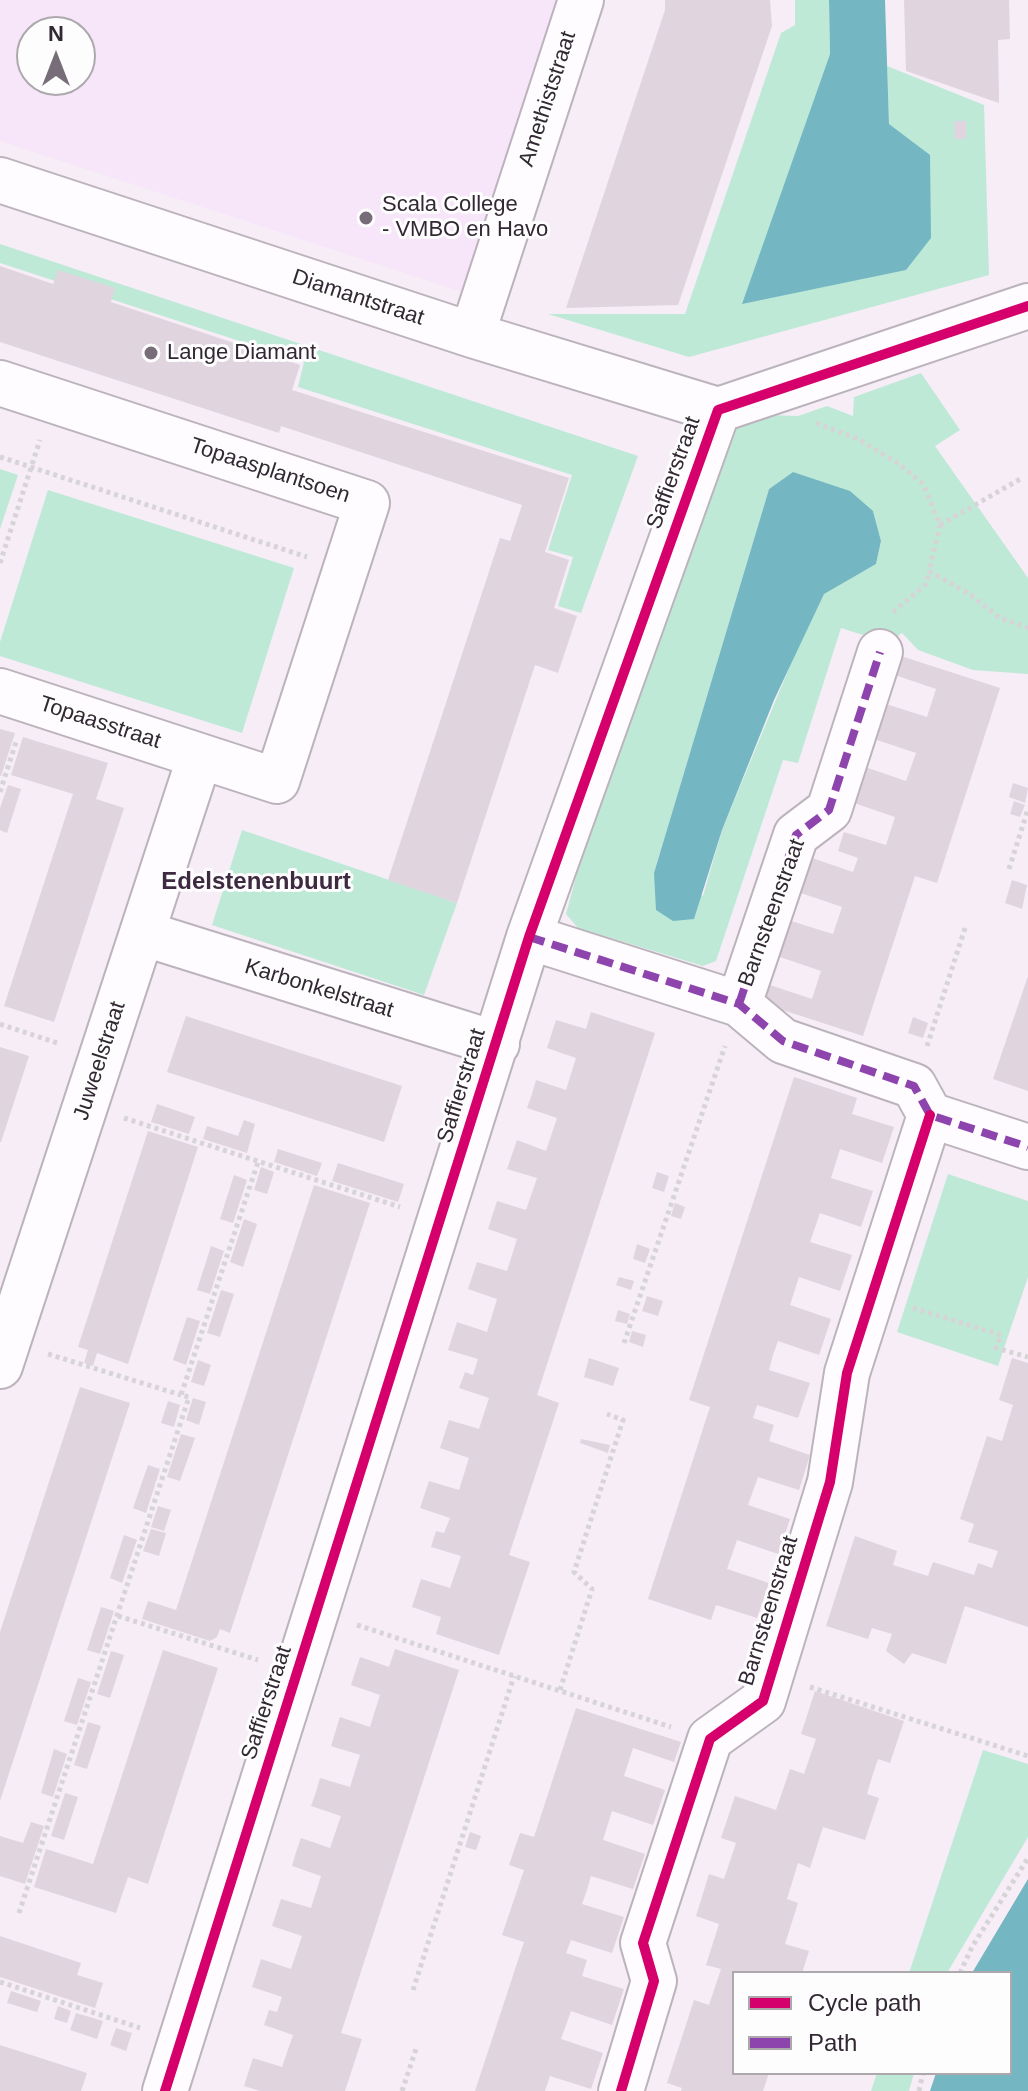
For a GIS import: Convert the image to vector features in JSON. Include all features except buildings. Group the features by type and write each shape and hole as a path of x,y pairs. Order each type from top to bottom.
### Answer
{"street":[{"name":"Amethiststraat","path":"472,335 581,0"},
{"name":"Diamantstraat","path":"0,180 472,335 718,410"},
{"name":"Saffierstraat","path":"165,2091 529,937 718,410 1028,306"},
{"name":"Topaasplantsoen","path":"0,383 367,503 277,781 200,756"},
{"name":"Barnsteenstraat","path":"739,1004 796,835 829,810 880,652"},
{"name":"Topaasstraat","path":"16,696 200,756"},
{"name":"Juweelstraat","path":"4,1354 200,756"},
{"name":"Karbonkelstraat","path":"142,933 497,1044"},
{"name":"Barnsteenstraat","path":"529,937 739,1004 783,1041 1028,1147"},
{"name":"Barnsteenstraat","path":"710,1739 763,1701 830,1482 847,1373 871,1296 922,1100"},
{"path":"621,2091 654,1981 643,1943 710,1739"}],"path":[{"path":"782,389 794,411 858,439 899,464 923,484 940,525 926,584 897,607 879,634 880,652"},
{"path":"0,563 53,401"},
{"path":"0,457 309,557"},
{"path":"940,525 1022,478"},
{"path":"929,571 968,593 1000,618 1028,628"},
{"path":"0,792 16,696"},
{"path":"1009,869 1028,809"},
{"path":"922,1100 966,925"},
{"path":"624,1343 739,1004"},
{"path":"0,1024 101,1057"},
{"path":"85,1105 441,1219"},
{"path":"181,1395 258,1162"},
{"path":"871,1296 1001,1335 996,1348 1028,1357"},
{"path":"4,1354 189,1397 19,1913"},
{"path":"560,1690 592,1589 574,1572 623,1420 607,1414"},
{"path":"317,1612 710,1739"},
{"path":"118,1616 298,1672"},
{"path":"771,1674 1028,1756"},
{"path":"413,1990 514,1676"},
{"path":"961,1971 972,1947 1028,1858"},
{"path":"0,1982 180,2042"},
{"path":"402,2091 416,2049"}],"shaded area":[{"name":"Scala College - VMBO en Havo","path":"0,0 561,0 472,295 0,141"}],"green space":[{"path":"795,0 829,0 830,54 743,303 889,124 887,66 984,105 989,275 689,357 548,314 685,314 781,33 795,25"},
{"path":"0,244 638,456 581,613 558,606 573,557 548,550 572,475 298,387 304,362 0,263"},
{"path":"921,373 960,430 935,446 1028,578 1028,674 973,670 918,650 902,633 888,643 841,628 798,763 783,760 716,961 703,966 578,928 566,914 583,851 720,435 769,415 798,416 827,406 853,416 854,397","holes":["793,472 873,511 881,541 876,564 824,593 804,632 722,830 703,896 654,873 769,489"]},
{"path":"0,469 18,475 0,529"},
{"path":"48,490 294,568 242,733 0,656 0,642"},
{"path":"242,830 457,903 424,995 212,925"},
{"path":"948,1174 1028,1201 1028,1277 998,1366 897,1332"},
{"path":"983,1750 1028,1764 1028,1837 948,1971 910,1971"},
{"path":"876,2075 913,2075 909,2091 871,2091"}],"water":[{"path":"829,0 885,0 889,124 930,155 931,238 906,270 742,304 830,54"},
{"path":"793,472 850,491 873,511 881,541 876,564 824,594 774,700 722,830 694,919 673,921 656,910 654,873 769,489"},
{"path":"1028,1879 1028,2091 930,2091 935,2075 1012,2075 1012,1971 973,1971"}],"marked path":[{"path":"739,1004 796,835 829,810 880,652"},
{"path":"529,937 739,1004 783,1041 914,1086 930,1115 1028,1147"}],"cycle path":[{"path":"165,2091 529,937 718,410 1028,306"},
{"path":"621,2091 654,1981 643,1943 710,1739 763,1701 830,1482 847,1373 930,1115"}],"place":[{"name":"Scala College - VMBO en Havo","path":"366,218"},
{"name":"Lange Diamant","path":"151,353"}],"district":[{"name":"Edelstenenbuurt","path":"256,882"}]}
